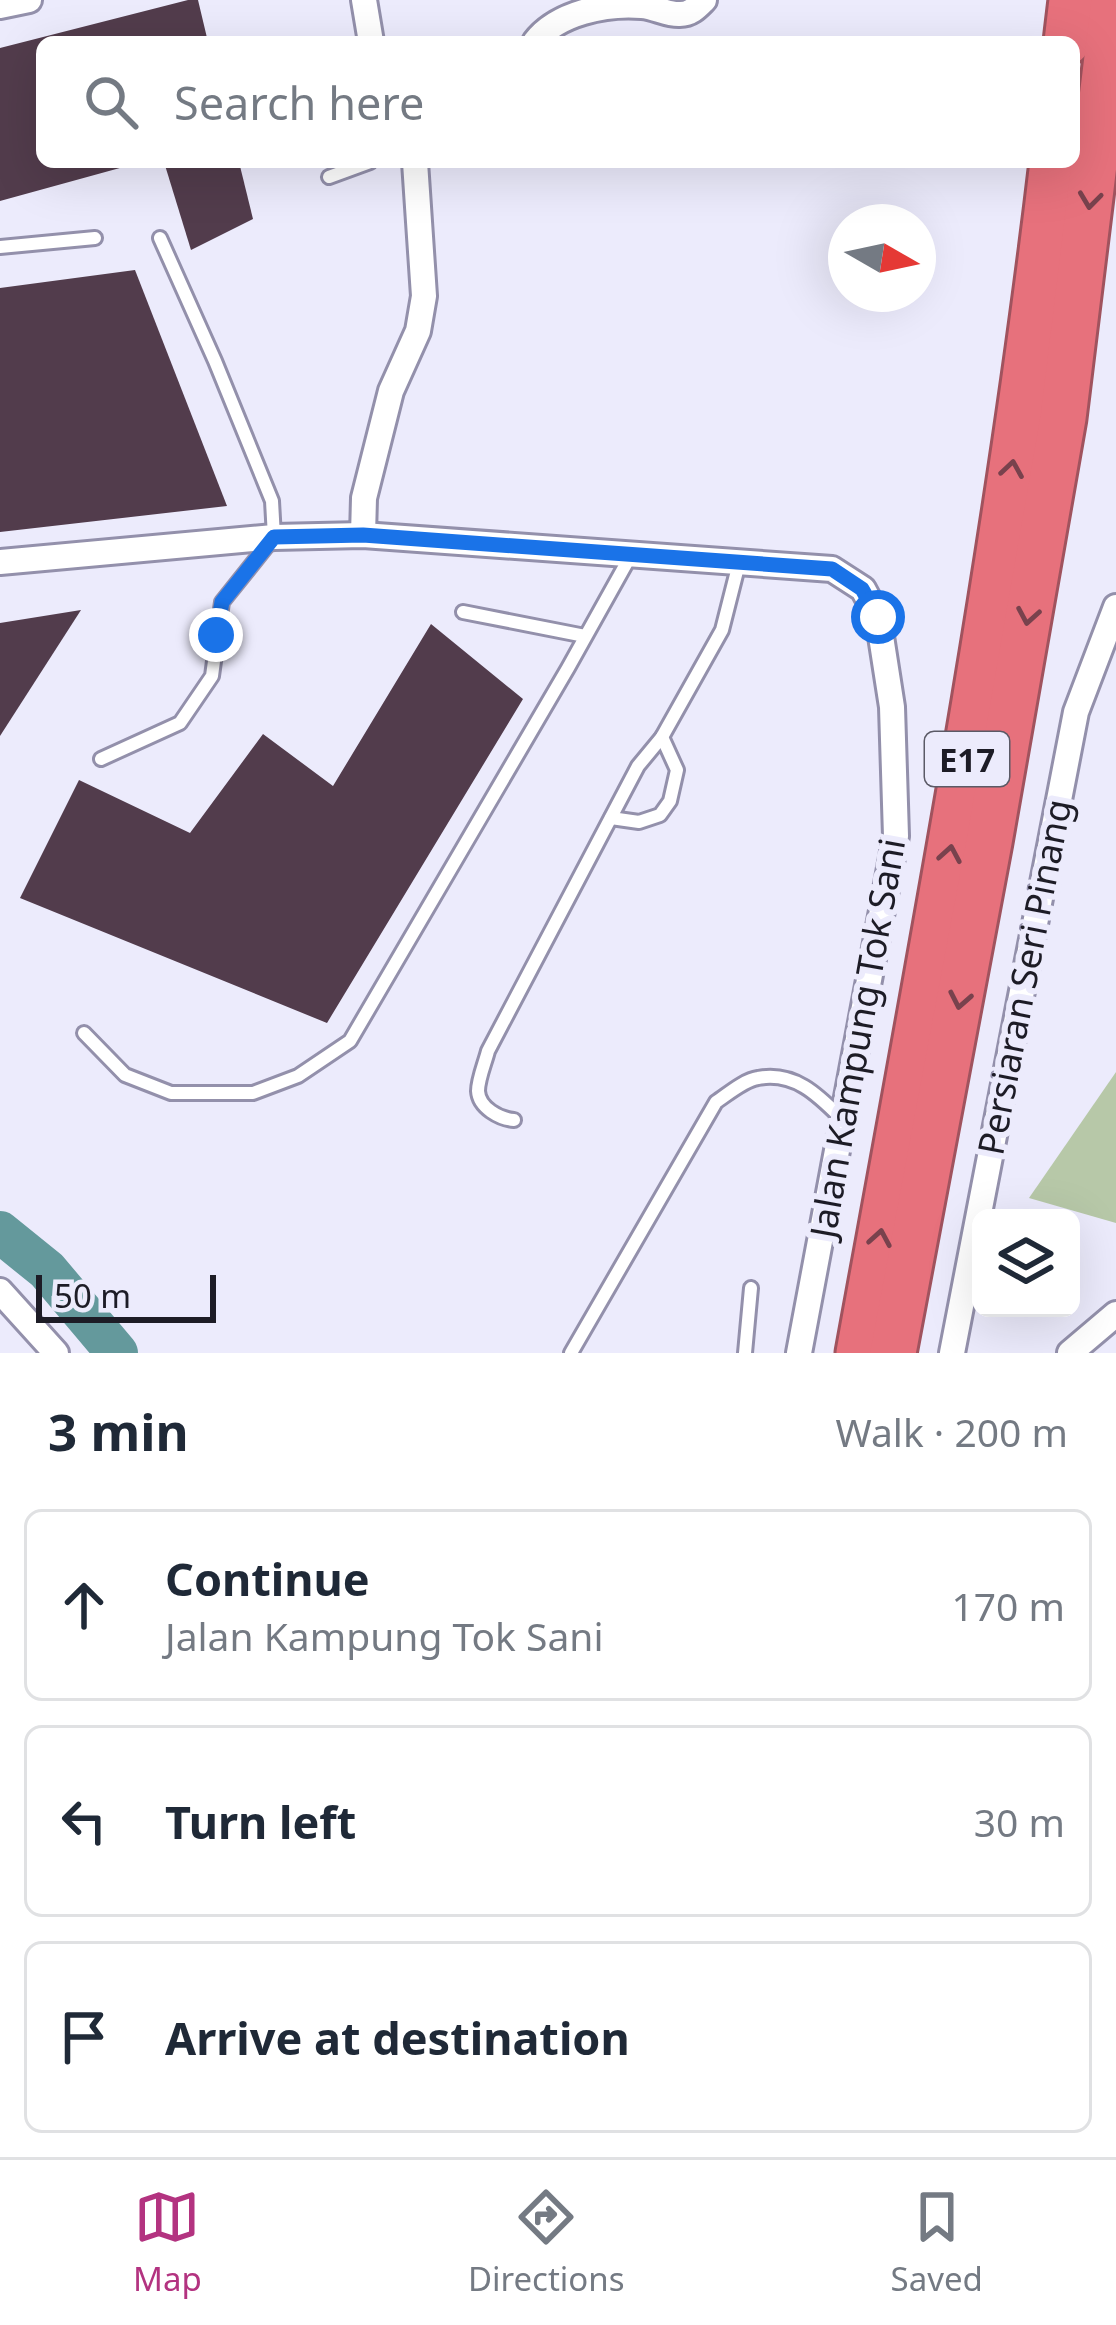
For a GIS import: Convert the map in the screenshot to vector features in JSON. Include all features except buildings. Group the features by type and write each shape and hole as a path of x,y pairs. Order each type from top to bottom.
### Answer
{"highway":[{"path":"1068,36 1072,0"},
{"name":"E17","path":"893,1353 1063,418 1114,0"},
{"name":"E17","path":"859,1353 964,777 1031,344 1052,168"}],"street":[{"path":"0,6 28,0"},
{"path":"364,0 370,36"},
{"path":"542,36 558,20 611,6 645,6 677,15 692,12 704,0"},
{"path":"363,535 364,498 391,391 418,331 424,296 415,168"},
{"name":"Jalan Kampung Tok Sani","path":"0,562 274,537 363,535 832,569 862,589 878,617 892,707 896,836 800,1353"},
{"name":"Persiaran Seri Pinang","path":"952,1353 1076,712 1116,608"},
{"path":"0,1292 56,1353"},
{"path":"1070,1353 1116,1314"}],"lane":[{"path":"328,177 353,168"},
{"path":"0,247 95,238"},
{"path":"101,759 180,723 212,676 222,602 274,537 272,501 160,238"},
{"path":"84,1033 125,1075 171,1094 253,1094 298,1076 350,1041 631,554"},
{"path":"514,1120 506,1121 484,1106 478,1091 488,1051 638,766 662,737 722,630 739,563"},
{"path":"463,612 585,637"},
{"path":"611,818 639,822 660,815 670,801 676,770 662,737"},
{"path":"572,1353 716,1102 755,1078 785,1078 814,1090 843,1120"},
{"path":"745,1353 752,1288"}],"green space":[{"path":"1116,1072 1116,1223 1029,1198"}],"waterway":[{"path":"0,1232 47,1270 117,1353"}],"route":[{"path":"216,635 222,602 274,537 363,535 832,569 862,589 878,617"}]}
